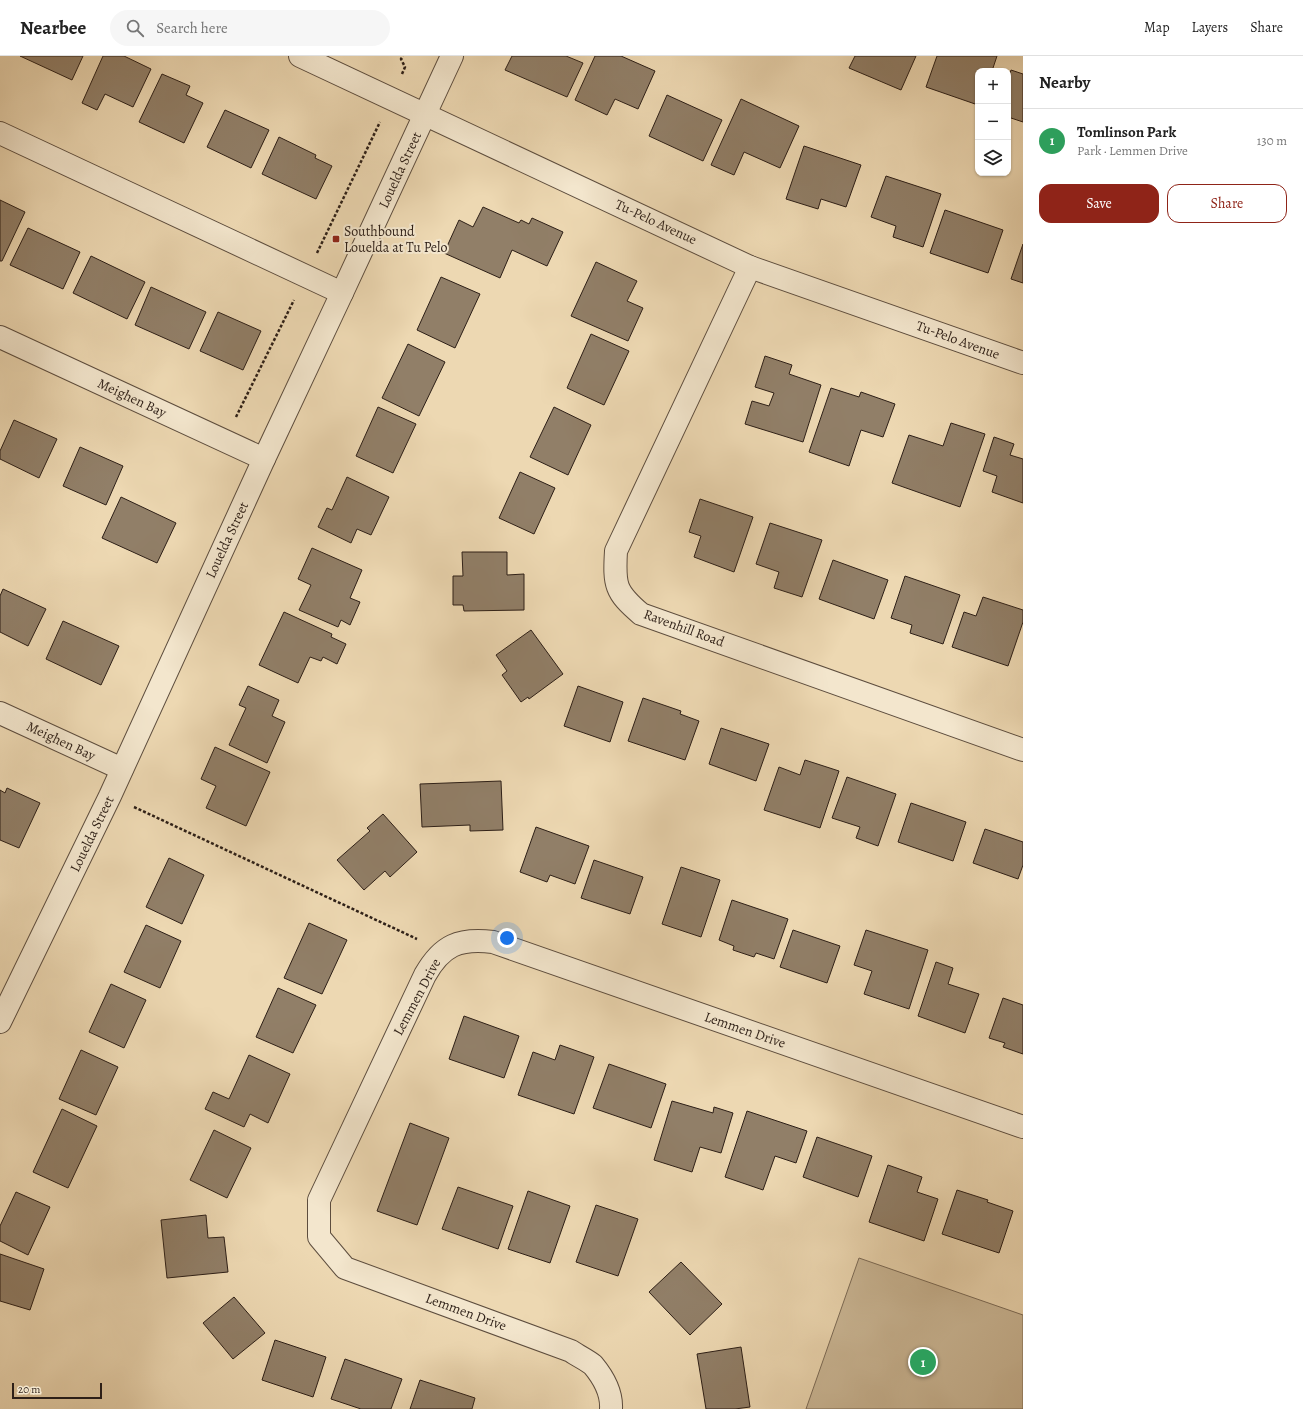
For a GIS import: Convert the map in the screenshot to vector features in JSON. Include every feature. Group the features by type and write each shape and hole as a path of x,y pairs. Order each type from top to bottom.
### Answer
{"street":[{"name":"Tu-Pelo Avenue","path":"300,56 750,267 1023,363"},
{"name":"Louelda Street","path":"0,1022 110,796 264,459 452,56"},
{"path":"0,133 342,293"},
{"name":"Ravenhill Road","path":"750,267 616,551 615,570 617,587 627,602 641,614 1023,750"},
{"name":"Meighen Bay","path":"0,337 264,459"},
{"name":"Meighen Bay","path":"0,713 122,770"},
{"name":"Lemmen Drive","path":"611,1409 606,1384 592,1364 571,1351 345,1268 319,1237 319,1200 425,975 440,953 451,946 466,942 493,942 1023,1127"}],"path":[{"path":"110,796 426,943 440,953"}],"shaded area":[{"path":"859,1258 1023,1315 1023,1409 806,1409"}],"building":[{"path":"20,56 83,56 72,80"},
{"path":"103,56 124,56 151,69 133,107 105,94 97,110 82,103"},
{"path":"512,56 566,56 583,63 567,97 505,70"},
{"path":"595,56 621,56 655,71 638,109 615,99 607,115 575,100"},
{"path":"855,56 916,56 901,90 849,68"},
{"path":"937,56 997,56 993,68 975,68 975,104 926,87"},
{"path":"1011,70 1023,74 1023,122 1011,118"},
{"path":"162,74 190,86 186,95 203,103 184,143 139,122"},
{"path":"667,95 722,120 703,161 649,136"},
{"path":"741,99 799,126 780,168 744,152 734,175 711,165"},
{"path":"225,110 269,130 251,168 207,147"},
{"path":"279,137 316,155 315,158 332,166 316,199 262,174"},
{"path":"804,146 861,165 846,207 821,199 818,209 786,199"},
{"path":"886,176 941,194 923,247 893,237 896,226 871,217"},
{"path":"0,200 25,212 2,261 0,261"},
{"path":"483,207 519,223 521,220 529,224 532,218 563,232 547,266 512,250 500,278 444,253 459,220 473,227"},
{"path":"945,210 1003,230 988,273 930,253"},
{"path":"28,228 80,252 63,289 10,265"},
{"path":"1023,244 1023,283 1011,279"},
{"path":"91,256 145,282 127,319 73,293"},
{"path":"596,262 637,281 627,301 643,308 628,341 571,316"},
{"path":"441,277 480,294 455,348 417,330"},
{"path":"151,287 206,312 189,349 135,325"},
{"path":"218,312 261,331 243,370 200,351"},
{"path":"591,334 629,351 604,405 567,388"},
{"path":"408,344 445,362 419,416 382,398"},
{"path":"765,356 792,365 789,374 821,385 803,442 745,424 752,401 769,406 774,393 755,387"},
{"path":"831,388 859,397 861,392 895,404 883,437 861,430 849,466 809,452"},
{"path":"378,407 416,424 393,473 356,456"},
{"path":"554,407 591,425 568,475 530,457"},
{"path":"14,420 57,439 39,478 0,459 0,451"},
{"path":"951,423 985,434 960,507 892,483 909,435 943,446"},
{"path":"994,437 1014,444 1010,455 1023,459 1023,503 992,492 997,476 983,471"},
{"path":"80,447 123,466 106,505 63,486"},
{"path":"520,472 555,488 534,534 499,518"},
{"path":"347,477 389,497 371,535 357,529 351,543 318,527 327,508 332,510"},
{"path":"121,497 176,523 157,563 102,538"},
{"path":"700,499 753,517 734,572 694,557 701,536 689,532"},
{"path":"770,523 822,540 802,597 774,588 779,572 756,564"},
{"path":"312,548 362,570 350,598 360,602 350,625 341,620 338,627 299,610 311,585 298,579"},
{"path":"462,552 507,552 507,575 524,574 524,610 464,611 463,605 453,605 453,576 463,576"},
{"path":"833,560 888,580 874,619 819,599"},
{"path":"905,576 960,595 943,644 910,633 912,625 891,618"},
{"path":"3,589 46,609 28,646 0,632 0,596"},
{"path":"983,597 1023,610 1023,622 1008,666 952,647 964,612 976,616"},
{"path":"284,612 332,634 331,637 346,644 337,664 323,657 321,661 310,657 298,683 259,665"},
{"path":"63,621 119,646 101,685 46,659"},
{"path":"531,630 563,674 529,699 528,697 521,702 502,675 507,671 496,655"},
{"path":"248,686 279,700 272,716 285,722 267,763 229,745 246,708 239,705"},
{"path":"578,686 623,702 610,742 564,726"},
{"path":"643,698 681,711 680,714 699,721 685,760 628,741"},
{"path":"721,728 769,744 756,781 709,764"},
{"path":"215,747 270,772 246,826 206,808 216,786 201,779"},
{"path":"805,760 839,771 820,828 764,810 779,767 800,775"},
{"path":"847,777 896,794 878,846 856,838 860,827 832,818"},
{"path":"501,781 503,830 470,831 470,825 422,827 420,784"},
{"path":"7,788 40,803 19,848 0,840 0,790 5,793"},
{"path":"911,803 966,822 953,861 898,842"},
{"path":"383,814 417,852 390,877 385,871 364,890 337,860 370,831 367,828"},
{"path":"536,827 589,846 575,884 550,875 547,882 520,872"},
{"path":"985,829 1023,842 1023,865 1018,879 973,863"},
{"path":"169,858 204,875 182,924 146,907"},
{"path":"594,860 643,877 630,914 581,898"},
{"path":"681,867 720,880 701,937 662,924"},
{"path":"732,900 788,919 774,959 756,953 754,957 733,950 734,946 719,940"},
{"path":"309,923 347,940 322,994 284,978"},
{"path":"146,925 181,941 160,988 124,972"},
{"path":"793,930 840,946 827,983 780,967"},
{"path":"866,930 928,950 909,1009 864,994 872,971 854,965"},
{"path":"936,962 953,968 948,984 979,994 965,1033 918,1016"},
{"path":"111,984 146,1000 124,1048 89,1032"},
{"path":"278,988 316,1005 293,1053 256,1037"},
{"path":"1003,998 1023,1005 1023,1054 1003,1047 1005,1043 989,1038"},
{"path":"464,1016 519,1036 504,1078 449,1059"},
{"path":"560,1045 594,1057 574,1114 518,1095 533,1052 555,1060"},
{"path":"81,1050 118,1067 96,1115 59,1099"},
{"path":"249,1055 290,1074 268,1123 250,1114 244,1127 205,1109 213,1092 229,1099"},
{"path":"609,1064 666,1084 651,1128 593,1108"},
{"path":"672,1101 713,1113 714,1107 733,1113 721,1153 700,1147 692,1172 654,1160"},
{"path":"62,1109 97,1126 68,1188 33,1172"},
{"path":"747,1111 807,1131 796,1163 775,1156 763,1190 725,1177"},
{"path":"410,1123 449,1138 417,1225 377,1211"},
{"path":"214,1130 251,1148 227,1198 190,1180"},
{"path":"817,1137 872,1156 858,1197 803,1177"},
{"path":"888,1165 922,1177 917,1192 938,1199 924,1241 869,1222"},
{"path":"458,1187 513,1206 498,1249 442,1229"},
{"path":"957,1190 988,1200 987,1202 1013,1211 999,1253 942,1234"},
{"path":"528,1191 570,1206 550,1263 508,1249"},
{"path":"16,1192 50,1207 28,1255 0,1241 0,1226"},
{"path":"596,1205 638,1219 618,1276 576,1262"},
{"path":"206,1215 208,1238 224,1237 228,1272 167,1278 161,1220"},
{"path":"0,1254 44,1269 30,1310 0,1301"},
{"path":"681,1262 722,1304 690,1335 649,1292"},
{"path":"234,1297 265,1333 233,1359 203,1323"},
{"path":"275,1340 326,1357 313,1397 262,1380"},
{"path":"741,1347 750,1407 735,1409 706,1409 697,1354"},
{"path":"345,1359 402,1379 391,1409 361,1409 331,1399"},
{"path":"420,1380 475,1398 472,1409 410,1409"}],"place":[{"name":"Southbound Louelda at Tu Pelo","path":"336,239"},
{"name":"Tomlinson Park","path":"923,1362"}]}
